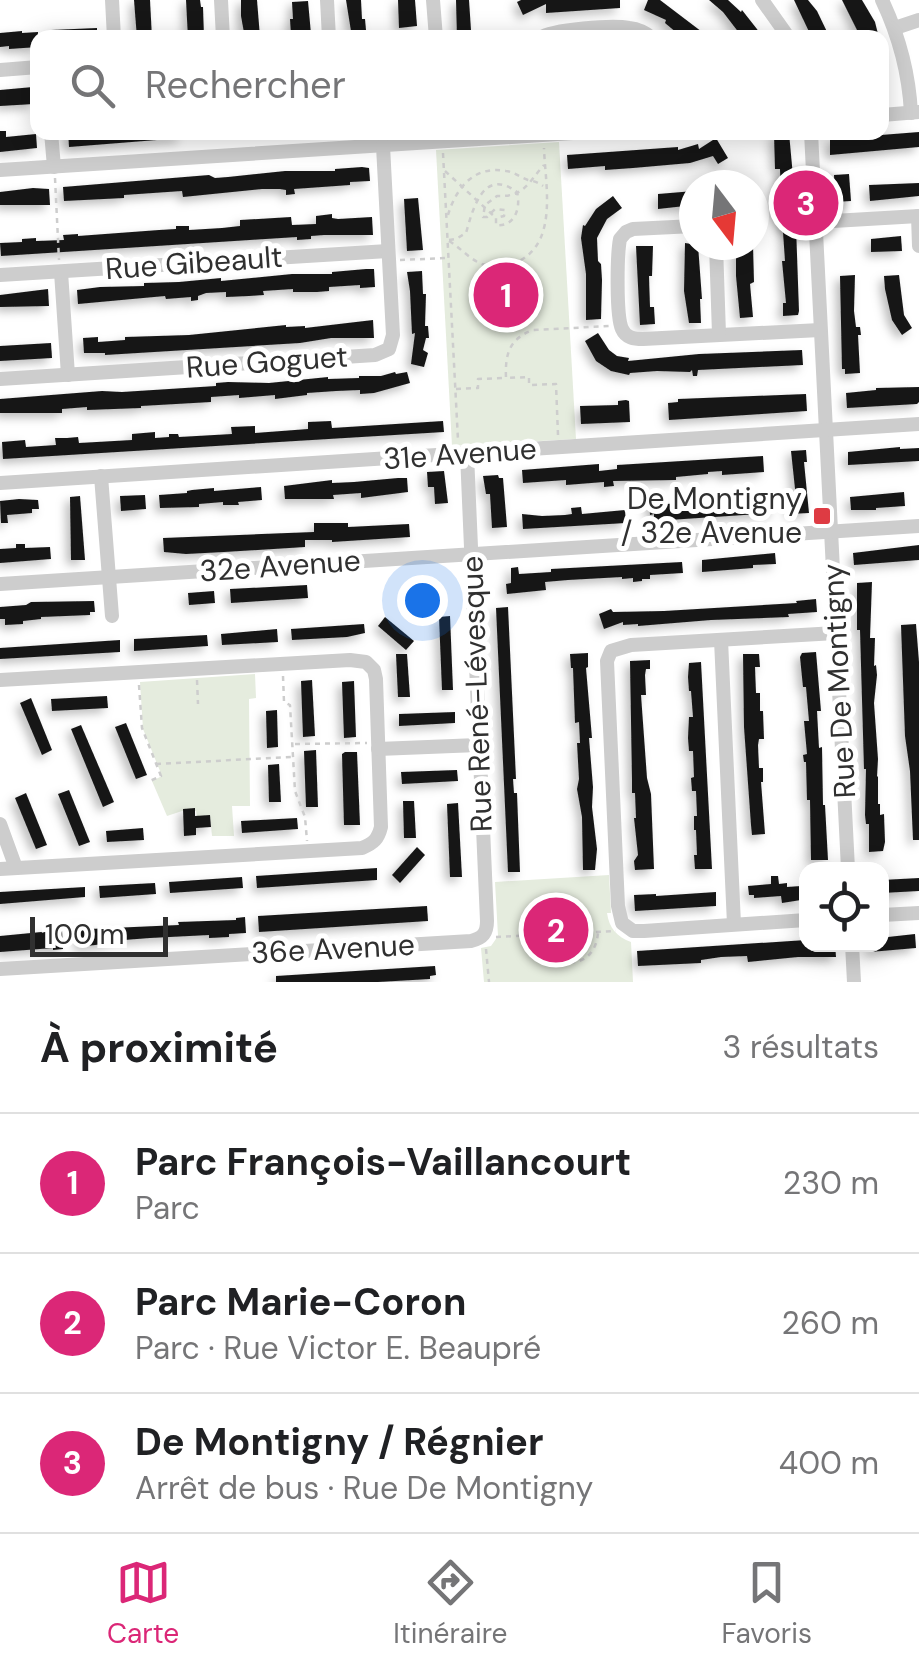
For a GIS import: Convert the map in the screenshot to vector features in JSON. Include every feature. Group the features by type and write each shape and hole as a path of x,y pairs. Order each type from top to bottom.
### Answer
{"street":[{"path":"112,0 114,30"},
{"path":"221,0 223,30"},
{"path":"327,0 329,30"},
{"path":"433,0 435,30"},
{"path":"762,0 783,30"},
{"path":"882,0 895,28 915,112 889,114"},
{"path":"895,28 919,20"},
{"path":"581,30 641,30"},
{"path":"0,70 30,68"},
{"path":"52,140 54,167"},
{"path":"0,170 383,146 422,140"},
{"name":"Rue De Montigny","path":"811,140 848,862"},
{"name":"Rue Goguet","path":"0,379 384,353 393,334 383,146"},
{"path":"816,222 918,216 919,246"},
{"path":"679,226 633,228 620,239 624,334 636,339 820,330"},
{"name":"Rue Gibeault","path":"0,275 388,255"},
{"path":"717,260 720,334"},
{"path":"61,272 68,375"},
{"name":"31e Avenue","path":"0,483 919,424"},
{"name":"Rue René-Lévesque","path":"463,454 489,939"},
{"path":"101,476 112,616"},
{"name":"32e Avenue","path":"0,584 919,526"},
{"path":"799,920 644,931 624,925 618,906 607,661 611,652 621,647 836,633"},
{"path":"721,640 734,924"},
{"path":"0,680 359,660 371,665 376,679 381,827 379,838 362,848 0,869"},
{"path":"378,746 478,746"},
{"path":"0,824 16,868"},
{"path":"889,915 919,913"},
{"name":"36e Avenue","path":"0,970 489,939"},
{"path":"852,952 854,982"}],"path":[{"path":"442,140 463,454"},
{"path":"448,240 484,265 516,263 529,255 544,229 543,140"},
{"path":"496,218 504,216 505,210 498,208 483,217 490,199 518,194 544,166"},
{"path":"54,167 61,272"},
{"path":"444,170 500,226"},
{"path":"447,222 453,198 477,174 508,171 545,188"},
{"path":"448,240 466,233 476,199 483,191 508,186 518,194 519,204 516,216 500,226"},
{"path":"499,234 500,226"},
{"path":"388,255 449,258"},
{"path":"506,378 508,352 523,334 533,330 621,325"},
{"path":"456,389 478,388 478,380 483,379 529,377 530,386 556,384 558,448"},
{"path":"541,377 541,385"},
{"path":"282,664 284,702 290,704 294,791 306,817 307,851"},
{"path":"196,670 198,704"},
{"path":"138,673 142,728 161,776 150,781"},
{"path":"292,744 378,746"},
{"path":"156,764 293,758"},
{"path":"489,982 489,939 598,932 624,925"},
{"path":"544,934 552,954 572,962 591,953 598,932"}],"shaded area":[{"path":"559,142 576,439 452,446 436,150"},
{"path":"255,674 256,698 249,699 250,806 232,806 234,836 212,836 210,816 182,811 167,816 152,781 162,776 143,729 140,682"},
{"path":"609,875 608,918 614,931 631,942 633,982 484,982 481,948 491,946 498,936 495,882"}],"building":[{"path":"134,0 150,0 152,30 136,30"},
{"path":"186,0 200,0 204,30 188,30"},
{"path":"241,0 257,0 259,30 244,30"},
{"path":"346,0 361,0 366,30 351,30"},
{"path":"398,0 415,0 417,26 399,28"},
{"path":"456,0 469,0 471,30 457,30"},
{"path":"620,0 620,8 546,13 546,4 523,15 517,2"},
{"path":"648,0 660,0 699,30 673,30 666,20 644,10"},
{"path":"709,0 728,0 758,30 737,30"},
{"path":"794,0 808,0 826,30 808,30"},
{"path":"842,0 862,0 877,30 857,30"},
{"path":"308,1 311,30 291,30 292,2"},
{"path":"30,32 30,48 0,47 0,33"},
{"path":"30,87 30,104 0,106 0,90"},
{"path":"0,131 6,131 6,137 30,135 30,140 36,140 37,148 0,152"},
{"path":"919,132 919,147 830,155 830,140 889,140 889,134"},
{"path":"69,140 157,140 69,147"},
{"path":"717,140 728,158 718,164 713,156 690,163 568,169 567,155 678,150 698,144 699,149"},
{"path":"774,140 790,140 798,315 783,316 786,303 780,169 775,169"},
{"path":"369,168 370,181 294,189 295,194 262,189 183,197 182,191 64,201 63,187"},
{"path":"849,174 851,201 835,202 834,175"},
{"path":"919,183 919,196 870,201 869,185"},
{"path":"49,189 50,205 0,205 0,192"},
{"path":"679,192 679,207 658,209 658,194"},
{"path":"613,196 622,208 607,219 597,238 601,319 586,320 583,225"},
{"path":"418,198 423,250 407,251 404,199"},
{"path":"332,214 332,218 338,219 372,217 373,235 1,256 0,243 22,239 64,240 63,235 176,226 189,226 189,230 222,228 240,226 240,220 291,217 292,225 316,224 316,216"},
{"path":"901,236 902,251 871,252 871,239"},
{"path":"636,246 653,246 649,276 655,324 640,325"},
{"path":"685,260 699,260 701,323 689,323"},
{"path":"736,260 753,260 754,282 750,284 753,317 740,318"},
{"path":"374,269 375,287 263,291 264,295 226,297 226,292 206,293 191,301 191,297 165,296 78,304 77,290 100,287"},
{"path":"422,271 429,338 423,350 428,353 424,367 411,364 415,333 412,334 407,272"},
{"path":"855,275 860,373 845,374 840,276"},
{"path":"899,275 904,315 912,328 902,335 892,320 884,276"},
{"path":"48,289 49,306 0,307 0,295"},
{"path":"373,320 374,338 105,355 84,353 83,338 98,337 98,342"},
{"path":"598,333 609,350 629,358 628,361 802,350 803,365 698,370 697,376 693,376 692,370 629,375 611,371 596,361 585,341"},
{"path":"51,343 52,358 0,361 0,346"},
{"path":"407,372 410,383 374,393 336,391 275,399 275,395 239,395 211,397 211,402 141,408 0,413 0,399 216,386 228,382 359,378"},
{"path":"919,387 917,404 847,408 846,393"},
{"path":"806,394 807,411 669,420 668,403 678,399"},
{"path":"626,400 630,422 581,424 580,406 618,405 618,401"},
{"path":"331,421 332,428 443,421 444,432 3,459 2,442 25,440 26,447 56,445 55,438 78,437 79,443 132,440 132,434 155,432 155,438 169,434 232,434 231,427 255,426 255,433 308,429 308,422"},
{"path":"919,448 919,461 848,465 848,452"},
{"path":"806,450 809,513 790,514 789,499 796,498 791,451"},
{"path":"763,456 764,472 708,472 676,480 613,481 614,486 604,487 604,482 566,485 566,480 523,483 522,470 599,464 599,471 617,469 617,465"},
{"path":"444,471 448,503 435,504 434,487 428,487 427,472"},
{"path":"483,476 503,478 507,527 492,528 490,494 486,494"},
{"path":"407,478 408,492 361,498 361,493 333,495 334,499 285,499 284,486"},
{"path":"261,487 262,500 238,502 239,505 223,502 160,508 159,495"},
{"path":"904,492 905,506 851,510 850,497"},
{"path":"145,495 146,509 121,511 120,496"},
{"path":"80,496 85,560 71,560 70,497"},
{"path":"666,497 666,504 682,503 682,507 774,499 774,513 654,521 649,498"},
{"path":"38,500 39,509 7,515 8,523 1,523 0,501"},
{"path":"581,507 582,514 625,510 626,523 523,529 522,514 565,515 572,514 571,508"},
{"path":"314,523 348,523 348,527 409,524 410,537 305,540 305,547 224,552 164,552 163,538 314,532"},
{"path":"16,544 25,544 25,548 50,547 51,559 0,563 0,549 16,548"},
{"path":"919,545 919,560 854,565 853,553"},
{"path":"775,553 776,564 702,572 702,560"},
{"path":"682,562 683,573 650,575 650,579 642,581 622,577 545,582 546,590 507,594 511,568 518,567 519,574"},
{"path":"872,582 870,638 875,638 877,675 874,703 878,804 880,815 884,814 885,842 883,851 869,852 857,583"},
{"path":"307,585 308,598 231,603 230,589"},
{"path":"214,591 215,603 189,605 188,593"},
{"path":"816,599 817,612 788,614 789,617 638,626 623,622 604,629 599,614 611,609 664,611"},
{"path":"94,601 95,612 90,615 41,617 5,625 5,619 0,619 0,607 31,602"},
{"path":"508,607 520,872 508,872 496,608"},
{"path":"450,616 453,690 442,690 439,617"},
{"path":"385,617 414,641 406,650 378,626"},
{"path":"364,624 365,633 347,637 292,640 291,629"},
{"path":"916,624 919,840 913,840 901,625"},
{"path":"277,629 278,642 222,645 221,634"},
{"path":"207,635 208,646 134,651 134,639"},
{"path":"120,640 120,652 0,659 0,648"},
{"path":"816,652 828,860 811,860 810,800 803,755 807,754 804,721 809,721 800,657 802,653"},
{"path":"588,653 595,870 583,870 577,789 579,722 575,723 570,654"},
{"path":"396,654 407,654 410,697 398,697"},
{"path":"743,654 759,654 760,667 755,667 756,693 760,693 763,711 764,739 759,739 758,745 759,768 763,768 765,834 752,835"},
{"path":"650,660 645,675 646,695 641,695 654,869 635,870 638,855 632,793 630,661"},
{"path":"701,662 712,869 695,869 694,855 697,816 691,778 693,751 689,751 688,738 689,717 693,717 688,677 689,663"},
{"path":"312,680 315,736 303,737 301,681"},
{"path":"354,681 356,737 344,738 342,682"},
{"path":"107,696 108,708 52,711 51,699"},
{"path":"31,698 52,750 42,755 20,703"},
{"path":"277,710 278,747 267,748 266,711"},
{"path":"455,712 455,723 399,726 399,714"},
{"path":"126,723 147,775 136,779 115,727"},
{"path":"81,725 114,802 103,807 71,729"},
{"path":"316,750 318,807 306,807 304,751"},
{"path":"345,752 357,752 360,825 344,825"},
{"path":"279,764 281,802 269,802 268,765"},
{"path":"457,770 458,781 402,784 401,772"},
{"path":"69,790 90,842 79,846 58,794"},
{"path":"26,793 47,845 36,849 15,798"},
{"path":"403,801 414,801 416,838 404,838"},
{"path":"458,803 462,877 450,877 447,804"},
{"path":"195,808 195,816 210,815 211,827 196,828 196,835 184,836 183,809"},
{"path":"297,818 298,829 242,833 241,821"},
{"path":"143,828 144,840 107,842 106,831"},
{"path":"417,847 425,855 400,883 392,875"},
{"path":"377,868 377,880 257,888 256,876"},
{"path":"771,876 778,876 779,884 799,886 799,900 782,903 781,896 749,895 748,886 771,884"},
{"path":"242,877 243,888 170,893 169,882"},
{"path":"919,878 919,891 889,893 889,880"},
{"path":"155,883 156,894 100,898 99,886"},
{"path":"85,887 85,897 0,904 0,892"},
{"path":"716,892 716,906 635,911 634,895"},
{"path":"427,906 428,921 259,932 258,916"},
{"path":"245,917 246,933 229,937 150,938 79,947 77,924 89,924 89,929"},
{"path":"62,930 63,949 0,952 0,936"},
{"path":"915,934 916,948 889,950 889,937"},
{"path":"799,940 799,952 836,952 836,957 748,962 747,956 721,957 701,963 638,966 637,951"},
{"path":"435,966 436,975 430,979 276,982 276,976"}],"place":[{"name":"De Montigny / Régnier","path":"806,203"},
{"name":"Parc François-Vaillancourt","path":"506,295"},
{"name":"De Montigny / 32e Avenue","path":"822,516"},
{"name":"Parc Marie-Coron","path":"556,930"}]}
